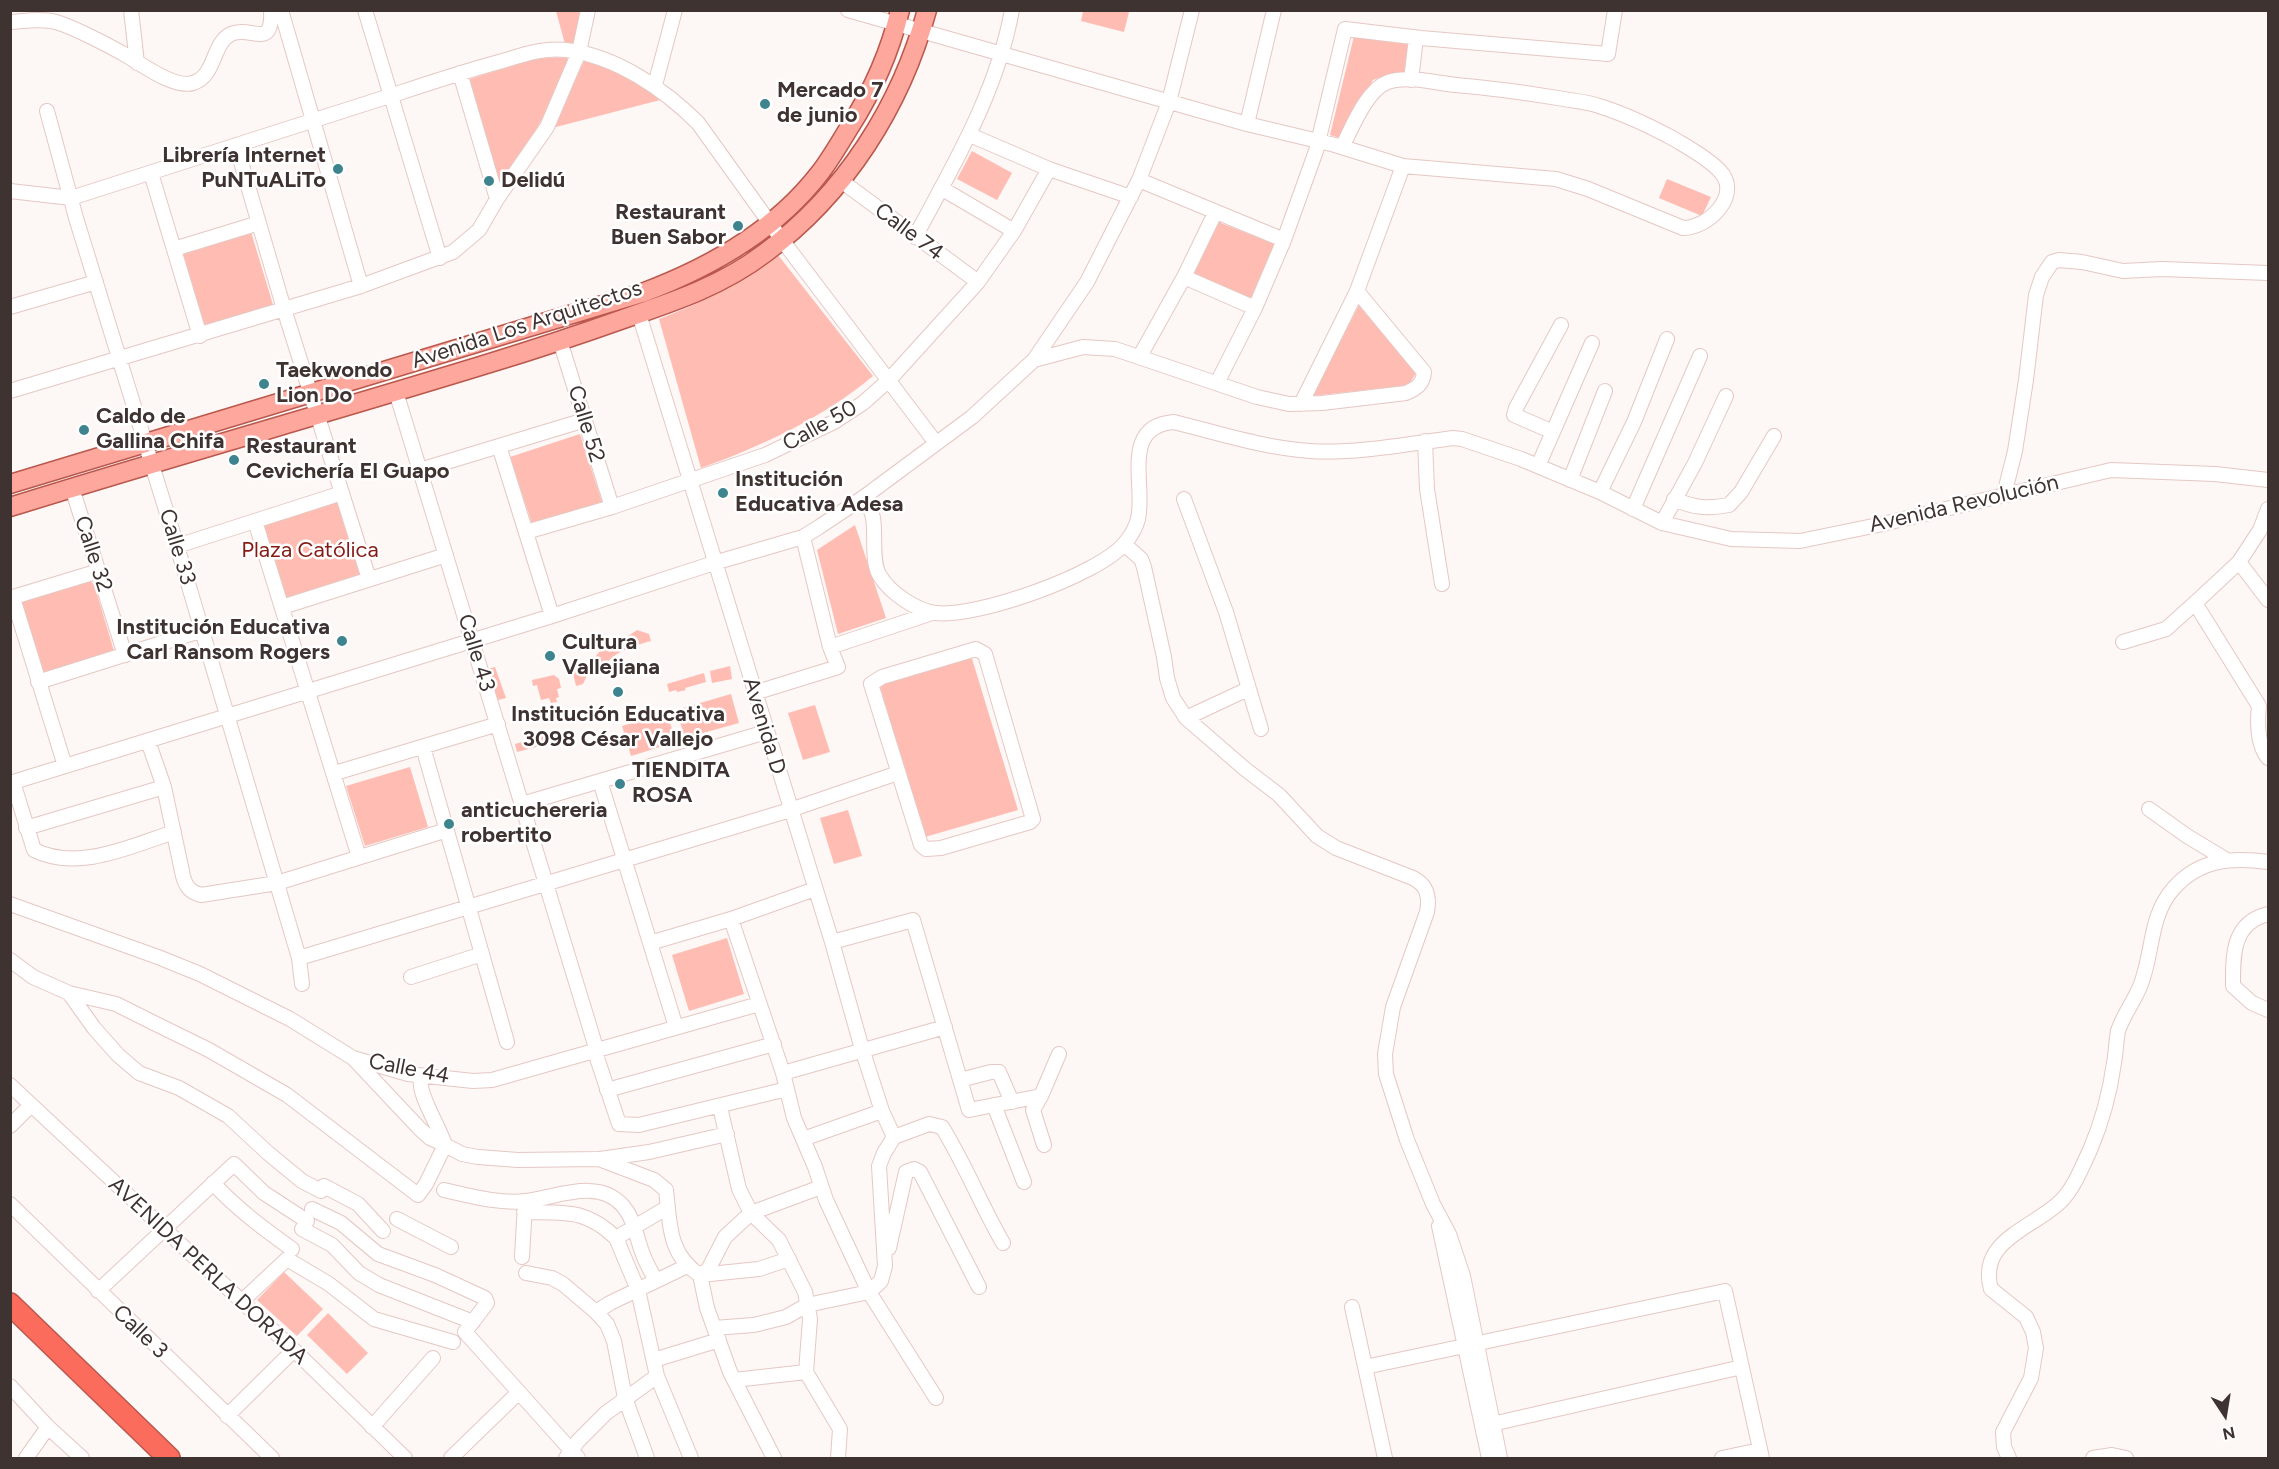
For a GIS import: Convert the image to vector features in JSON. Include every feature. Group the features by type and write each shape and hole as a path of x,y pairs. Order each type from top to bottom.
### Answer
{"highway":[{"path":"10,1304 169,1458"},
{"path":"10,1324 151,1458"}],"main road":[{"name":"Avenida Los Arquitectos","path":"10,507 560,341 672,303 721,281 782,240 840,180 865,148 906,74 927,10"},
{"name":"Avenida Los Arquitectos","path":"10,484 642,293 681,278 715,261 770,223 796,199 830,159 860,110 882,64 898,18"}],"street":[{"path":"131,10 137,63"},
{"path":"10,22 42,20 56,22 179,83 192,83 204,76 223,43 231,34 266,33 270,27 271,10"},
{"path":"281,10 361,286"},
{"path":"10,391 361,286 453,252 479,230 497,199 547,127 579,52 588,10"},
{"path":"655,86 675,10"},
{"path":"848,10 898,18 921,32 1247,124 1342,147 1403,166 1556,179 1588,189 1683,228 1707,222 1722,206 1726,190 1724,176 1703,157 1656,129 1598,105 1533,94 1411,80 1387,82 1377,87 1369,97 1342,147"},
{"path":"915,237 977,121 1000,55 1012,10"},
{"path":"174,832 119,850 63,859 47,857 34,850 12,783 803,537 864,497 972,417 1034,360 1087,282 1139,180 1169,102 1192,10"},
{"path":"1247,124 1274,10"},
{"path":"1217,383 1255,308 1284,240 1320,141 1346,29 1416,38 1608,54 1615,10"},
{"path":"369,12 391,96 440,258"},
{"path":"1411,80 1416,38"},
{"path":"10,192 71,198 460,73 535,52 563,50 579,52 624,69 655,86 682,107 711,139 782,240 936,442"},
{"path":"460,73 497,199"},
{"name":"Calle 33","path":"47,111 119,360 229,716 299,958 302,984"},
{"path":"969,135 1049,169 1131,197"},
{"path":"236,145 284,309 369,579"},
{"path":"1301,404 1357,291 1403,166"},
{"name":"Calle 50","path":"526,532 612,507 765,455 834,422 863,403 889,380 978,282 1014,231 1049,169"},
{"path":"151,172 200,336"},
{"name":"Calle 74","path":"840,180 978,282"},
{"path":"1139,180 1284,240"},
{"path":"941,188 1014,231"},
{"path":"1140,356 1184,278 1215,213"},
{"path":"174,249 259,223"},
{"path":"2004,495 2023,404 2036,295 2042,277 2052,262 2060,260 2082,262 2123,271 2203,270 2268,273"},
{"path":"1184,278 1255,308"},
{"path":"10,307 96,282"},
{"path":"1034,360 1083,347 1115,349 1278,402 1301,404 1406,393 1416,388 1423,380 1424,372 1357,291"},
{"name":"Avenida D","path":"639,314 832,942 862,1049 882,1112 894,1137"},
{"path":"1553,432 1514,415 1561,325"},
{"path":"1600,492 1634,422 1667,339"},
{"name":"Calle 52","path":"560,341 612,507"},
{"path":"1538,466 1592,343"},
{"path":"1633,509 1700,356"},
{"path":"1570,480 1605,391"},
{"name":"Calle 43","path":"396,392 619,1124 639,1125 720,1107"},
{"path":"1662,523 1695,463 1726,396"},
{"path":"420,470 585,420"},
{"name":"Avenida Revolución","path":"1124,544 1138,520 1140,502 1137,463 1139,451 1148,431 1161,423 1174,422 1284,448 1310,451 1336,451 1462,439 1538,466 1600,492 1662,523 1731,539 1800,541 2111,470 2216,474 2268,480"},
{"path":"1674,498 1690,506 1702,508 1730,505 1741,492 1774,436"},
{"path":"1425,441 1428,489 1442,584"},
{"path":"499,446 552,616"},
{"name":"Calle 32","path":"72,488 125,655"},
{"path":"177,546 342,493"},
{"path":"864,497 873,518 878,575 897,594 932,613 946,614 980,608 1051,586 1086,570 1124,544 1141,559 1144,567 1167,678 1173,698 1186,718 1279,795 1317,836 1335,848 1413,878 1426,889 1429,901 1393,1006 1385,1063 1391,1095 1407,1140 1433,1204 1449,1234 1461,1268 1489,1458"},
{"path":"1184,499 1226,612 1261,729"},
{"path":"2123,642 2166,629 2195,603 2239,562 2259,530 2268,509"},
{"path":"255,521 359,857"},
{"path":"754,693 838,668 830,647 803,537"},
{"path":"282,607 446,555"},
{"path":"2239,562 2268,600"},
{"path":"65,766 12,598 99,571"},
{"path":"2195,603 2259,706 2261,748 2268,758"},
{"path":"830,647 932,613"},
{"path":"38,682 203,630"},
{"path":"976,649 981,651 991,676 1032,821 940,848 926,849 921,845 898,773 871,684 882,677 976,649"},
{"path":"1186,718 1248,689"},
{"path":"335,774 498,724"},
{"path":"522,804 766,732"},
{"path":"148,741 164,787 185,884 193,893 201,895 277,883 447,830"},
{"path":"423,747 507,1042"},
{"path":"299,958 790,810 898,773"},
{"path":"600,781 676,1027"},
{"path":"26,828 164,787"},
{"path":"2149,809 2224,859"},
{"path":"2009,1458 2004,1447 2002,1432 2031,1378 2036,1348 2026,1317 1991,1289 1988,1275 1991,1260 2003,1243 2062,1200 2078,1176 2101,1125 2119,1028 2143,979 2150,943 2161,907 2171,891 2185,877 2204,866 2224,859 2268,862"},
{"path":"650,943 730,919 815,889"},
{"name":"Calle 44","path":"10,904 201,974 291,1019 353,1058 408,1074 492,1080 759,1004"},
{"path":"2268,914 2258,917 2237,937 2233,956 2233,986 2252,1003 2268,1010"},
{"path":"730,919 774,1044 794,1118 816,1167 821,1187 869,1292 936,1398"},
{"path":"832,942 913,920 969,1110 1041,1096"},
{"path":"411,976 482,954"},
{"path":"10,960 33,977 69,993 126,1009 208,1050 287,1095 418,1195 426,1184 445,1145 436,1121 421,1094 420,1087 426,1076"},
{"path":"69,993 94,1028 118,1055 139,1072 180,1088 228,1116 268,1154 302,1181 358,1204 383,1231"},
{"path":"783,1073 945,1027"},
{"path":"607,1090 774,1044"},
{"path":"1044,1145 1034,1110 1059,1054"},
{"path":"353,1058 430,1138 462,1154 518,1160 598,1160 649,1152 727,1134"},
{"path":"960,1080 999,1072 1012,1102"},
{"name":"AVENIDA PERLA DORADA","path":"10,1085 294,1350 405,1458"},
{"path":"786,1089 720,1107 739,1189 751,1213 779,1240 805,1292 810,1320 806,1372 840,1429 838,1458"},
{"path":"10,1126 31,1105"},
{"path":"994,1105 1024,1182"},
{"path":"803,1139 882,1112"},
{"path":"885,1266 879,1167 894,1137 929,1124 942,1127 1003,1243"},
{"path":"598,1160 654,1180 666,1190 673,1242 687,1266 700,1275 759,1269 789,1259"},
{"path":"98,1291 234,1164 264,1193 307,1220 354,1269 379,1285 472,1322"},
{"path":"654,1360 716,1334 786,1317 807,1305 869,1292 881,1281 906,1172 914,1169 920,1172 979,1287"},
{"path":"213,1183 238,1208 292,1249"},
{"path":"700,1275 708,1270 724,1237 751,1213 821,1187"},
{"path":"444,1190 525,1207 582,1214 601,1224 616,1238 638,1290 657,1376 686,1456"},
{"path":"525,1207 563,1192 593,1191 610,1197 622,1205 635,1226 643,1256 656,1281"},
{"name":"Calle 3","path":"10,1204 226,1416 272,1458"},
{"path":"522,1257 525,1207"},
{"path":"616,1238 668,1207"},
{"path":"397,1219 451,1247"},
{"path":"307,1220 341,1223 378,1254 435,1275 485,1298 487,1304 465,1332 572,1456 585,1434 606,1413 657,1376"},
{"path":"241,1302 287,1259 329,1284 374,1319 453,1342"},
{"path":"596,1312 609,1303 687,1266"},
{"path":"526,1273 552,1278 563,1284 607,1324 614,1341 625,1398 647,1458"},
{"path":"700,1275 707,1308 734,1380 774,1458"},
{"path":"1365,1367 1725,1291 1761,1454 1722,1458"},
{"path":"1352,1307 1385,1458"},
{"path":"1471,1345 1500,1458"},
{"path":"226,1416 294,1350"},
{"path":"372,1427 433,1358"},
{"path":"1492,1424 1742,1367"},
{"path":"734,1380 806,1372"},
{"path":"10,1386 48,1427 82,1458"},
{"path":"451,1458 519,1392"},
{"path":"26,1458 48,1427"},
{"path":"2093,1458 2105,1455 2126,1458"}],"green space":[{"path":"556,11 583,11 573,44 565,44"},
{"path":"1083,11 1129,12 1124,32 1081,21"},
{"path":"1354,36 1412,40 1408,75 1388,75 1373,80 1340,138 1330,135"},
{"path":"571,57 538,126 498,193 464,81 535,58"},
{"path":"585,59 627,77 664,99 552,128"},
{"path":"972,151 1012,173 997,200 957,179"},
{"path":"1667,179 1711,197 1702,216 1659,198"},
{"path":"1218,222 1278,245 1252,301 1192,275"},
{"path":"251,232 274,308 202,328 178,255"},
{"path":"778,255 873,376 834,405 791,430 701,468 659,319 721,292"},
{"path":"1359,305 1416,373 1410,383 1403,386 1312,396"},
{"path":"580,434 602,502 532,524 510,457"},
{"name":"Plaza Católica","path":"338,499 363,577 282,607 255,521"},
{"path":"855,525 886,618 838,634 817,550"},
{"path":"88,580 94,584 114,651 44,676 20,599"},
{"path":"637,630 649,634 651,641 622,651 600,672 590,667 605,647"},
{"path":"970,652 1018,810 925,837 878,680"},
{"path":"575,665 578,673 590,669 583,684 576,686 572,669"},
{"path":"730,666 732,679 712,683 710,671"},
{"path":"495,667 506,698 498,700 488,669"},
{"path":"704,673 706,682 685,688 686,690 669,692 667,684"},
{"path":"554,675 559,679 561,688 557,689 559,697 556,698 557,702 551,703 549,698 541,700 537,685 533,686 532,680"},
{"path":"731,694 739,723 685,738 676,710"},
{"path":"815,705 830,752 803,760 788,713"},
{"path":"667,713 676,742 631,756 622,726"},
{"path":"547,735 544,745 517,752 515,744"},
{"path":"410,767 428,827 365,846 346,786"},
{"path":"848,810 862,856 834,864 820,818"},
{"path":"727,938 744,994 689,1011 672,955"},
{"path":"284,1272 323,1309 297,1336 257,1300"},
{"path":"328,1313 368,1353 347,1374 307,1335"}],"place":[{"name":"Mercado 7 de junio","path":"765,104"},
{"name":"Librería Internet PuNTuALiTo","path":"338,169"},
{"name":"Delidú","path":"489,181"},
{"name":"Restaurant Buen Sabor","path":"738,226"},
{"name":"Taekwondo Lion Do","path":"264,384"},
{"name":"Caldo de Gallina Chifa","path":"84,430"},
{"name":"Restaurant Cevichería El Guapo","path":"234,460"},
{"name":"Institución Educativa Adesa","path":"723,493"},
{"name":"Institución Educativa Carl Ransom Rogers","path":"342,641"},
{"name":"Cultura Vallejiana","path":"550,656"},
{"name":"Institución Educativa 3098 César Vallejo","path":"618,692"},
{"name":"TIENDITA ROSA","path":"620,784"},
{"name":"anticuchereria robertito","path":"449,824"}]}
